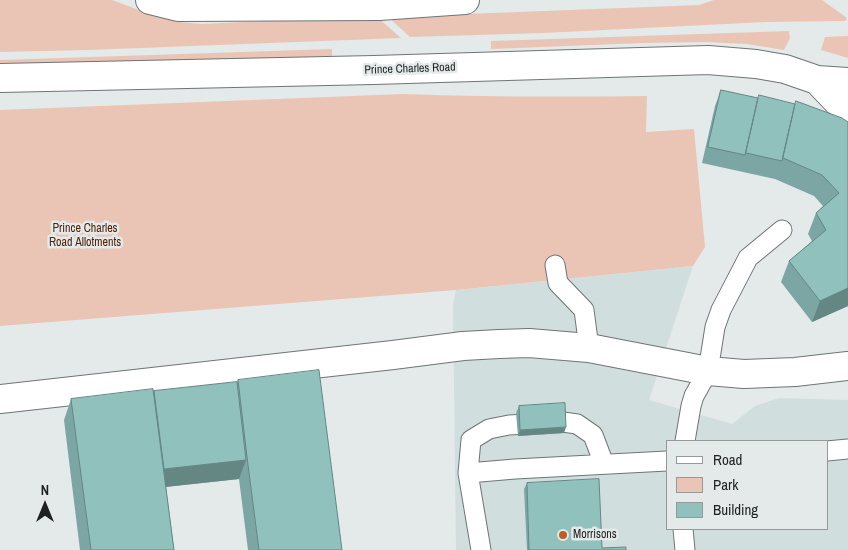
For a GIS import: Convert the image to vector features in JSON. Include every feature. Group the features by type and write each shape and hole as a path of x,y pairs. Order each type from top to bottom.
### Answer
{"street":[{"path":"150,0 178,7 380,6 466,0"},
{"name":"Prince Charles Road","path":"0,78 708,60 756,64 784,69 818,80 848,82"},
{"name":"Prince Charles Road","path":"818,80 837,101 848,108"},
{"path":"0,399 463,346 529,343 589,348 708,371 744,374 795,372 848,366"}],"lane":[{"path":"685,440 694,396 708,371 715,327 721,310 748,258 782,230"},
{"path":"555,265 558,283 584,310 589,348"},
{"path":"481,550 468,473 471,440 489,429 509,425 563,422 578,424 593,435 604,464"},
{"path":"828,451 848,449"},
{"path":"468,473 666,461"},
{"path":"683,530 685,550"}],"shaded area":[{"path":"693,266 649,400 732,424 755,406 779,398 848,400 848,550 456,550 453,305 456,290"}],"green space":[{"path":"0,0 112,0 179,22 202,24 376,16 401,38 0,52"},
{"path":"714,0 822,0 847,18 845,21 766,22 544,33 410,37 388,17 699,5"},
{"path":"789,31 790,38 784,50 747,44 707,42 491,49 491,41"},
{"path":"848,36 848,58 821,50 825,37"},
{"path":"332,49 332,56 0,67 0,60"},
{"name":"Prince Charles Road Allotments","path":"403,94 647,96 646,132 694,129 705,247 693,266 456,290 0,326 0,110"}],"building":[{"path":"721,90 758,98 745,155 708,147"},
{"path":"759,95 795,104 782,161 746,153"},
{"path":"796,101 848,122 848,288 820,301 789,261 826,230 816,213 839,193 822,175 783,158"},
{"path":"319,370 342,550 259,550 238,380"},
{"path":"237,382 246,460 164,469 154,391"},
{"path":"153,389 174,550 91,550 71,399"},
{"path":"565,403 566,427 520,430 519,406"},
{"path":"599,479 602,548 626,547 626,550 529,550 527,483"}],"place":[{"name":"Morrisons","path":"563,535"}]}
